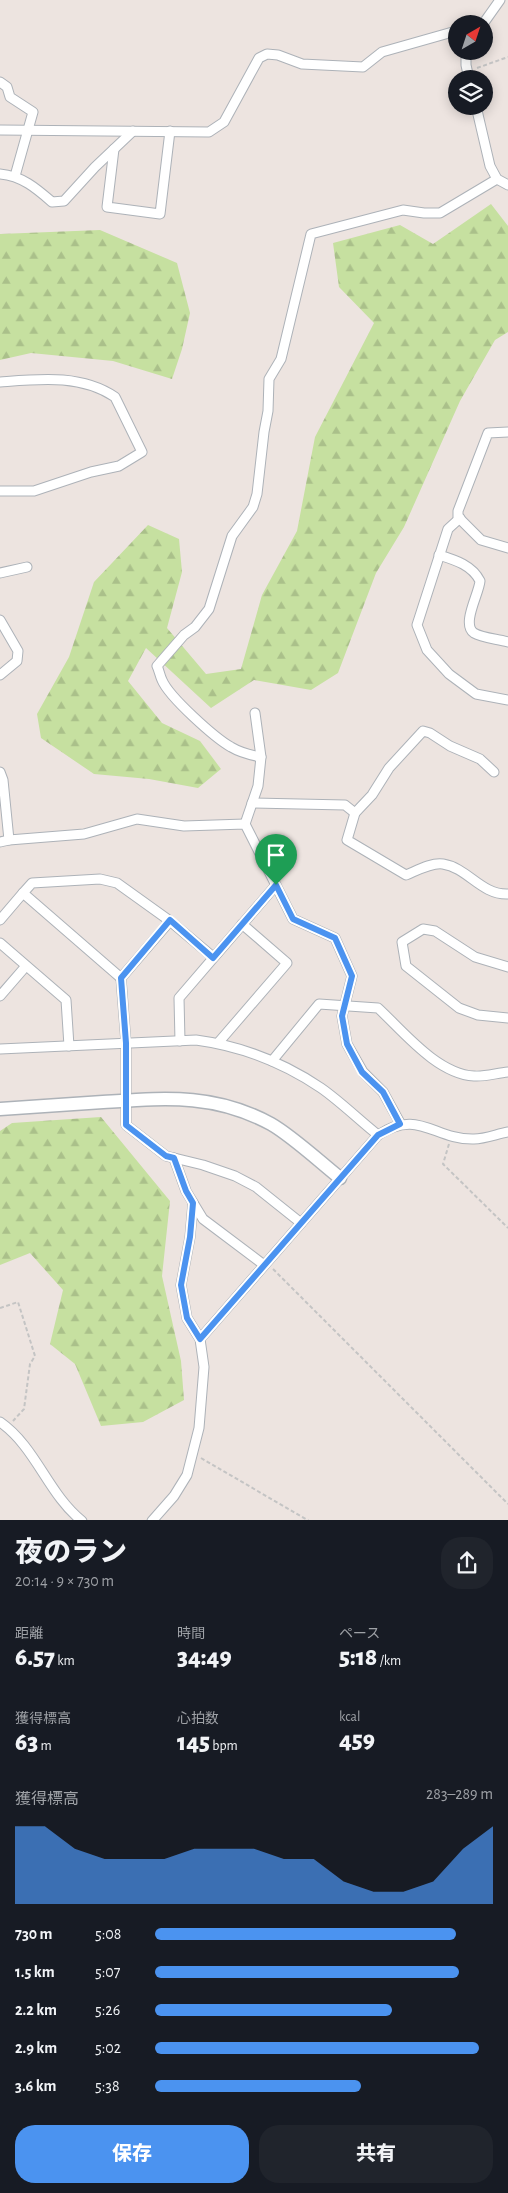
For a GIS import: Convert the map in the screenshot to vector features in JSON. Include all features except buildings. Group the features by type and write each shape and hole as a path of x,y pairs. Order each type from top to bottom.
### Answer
{"street":[{"path":"489,15 500,0"},
{"path":"0,130 210,132 224,122 259,58 267,54 278,55 302,64 363,67 382,52 448,33"},
{"path":"0,82 7,87 10,97 33,112 15,176"},
{"path":"478,115 490,166 497,179 508,185"},
{"path":"0,174 15,176 33,185 52,202 64,202 133,131"},
{"path":"114,149 107,207 160,214 170,131"},
{"path":"261,757 247,755 231,747 205,727 162,682 158,666 184,635 196,627 209,609 232,536 252,507 258,494 270,379 281,359 310,234 403,210 440,213 497,179"},
{"path":"0,382 56,379 82,382 107,392 115,397 142,452 119,466 76,477 34,491 0,491"},
{"path":"508,432 488,433 458,511 460,518 481,540 508,548"},
{"path":"460,518 448,529 417,626 427,650 449,674 476,694 508,700"},
{"path":"440,555 460,561 477,574 480,581 468,621 469,628 475,633 508,642"},
{"path":"0,573 27,567"},
{"path":"0,620 18,652 17,661 0,675"},
{"path":"256,713 261,757 258,786 245,824 293,919 335,938 352,976 342,1016 347,1044 362,1072 383,1092 400,1124"},
{"path":"494,772 480,759 450,746 430,733 423,731 388,768 372,795 355,813 347,840 406,875 441,863 453,867 482,888 496,894 508,894"},
{"path":"0,772 3,780 5,841 84,834 137,819 184,826 245,824"},
{"path":"252,803 345,805 355,813"},
{"path":"0,920 32,883 100,879 117,883 170,920 213,958"},
{"path":"180,1041 179,998 276,885"},
{"path":"23,894 121,978"},
{"path":"170,920 121,978 126,1043 126,1125 166,1156 235,1176 256,1187 301,1223"},
{"path":"218,1043 287,963 242,924"},
{"path":"508,967 476,957 435,931 424,929 402,942 406,966 459,1008 478,1015 508,1018"},
{"path":"0,943 66,1000 69,1046"},
{"path":"0,996 26,966"},
{"path":"272,1061 319,1004 378,1008 433,1060 450,1070 473,1076 508,1072"},
{"path":"0,1049 180,1041 218,1043 272,1061 323,1089 378,1135"},
{"path":"0,1109 165,1098 194,1099 216,1103 252,1115 273,1125 340,1178"},
{"path":"200,1339 378,1135 400,1124 413,1124 451,1135 475,1139 508,1132"},
{"path":"174,1158 186,1191 203,1219 265,1264"},
{"path":"152,1520 174,1496 187,1475 194,1454 203,1396 204,1367 200,1339 187,1318 181,1285 190,1237 193,1203"},
{"path":"4,1425 22,1440 70,1511 82,1520"}],"path":[{"path":"479,70 508,57"},
{"path":"451,1135 444,1164 508,1228"},
{"path":"265,1264 508,1504"},
{"path":"0,1308 18,1302 35,1356 30,1364 24,1409 4,1425"},
{"path":"194,1454 310,1520"}],"green space":[{"path":"491,204 508,226 508,332 495,340 460,401 404,527 376,573 338,673 311,690 254,680 211,708 146,648 128,681 162,723 200,741 221,769 198,788 149,779 94,774 41,738 37,714 69,657 94,582 148,525 179,539 182,572 167,628 206,674 241,669 262,595 297,531 315,437 374,323 339,287 333,243 400,225 433,244"},
{"path":"100,230 177,263 190,313 182,349 172,379 113,361 31,353 0,360 0,234"},
{"path":"101,1117 170,1201 162,1276 181,1361 184,1400 143,1422 101,1426 75,1364 50,1344 63,1290 30,1253 0,1265 0,1131 12,1123"}],"route":[{"path":"276,885 293,919 335,938 352,976 342,1016 347,1044 362,1072 383,1092 400,1124 390,1127 378,1135 200,1339 187,1318 181,1285 190,1237 193,1203 186,1191 174,1158 166,1156 126,1125 126,1043 121,978 170,920 213,958 276,885"}]}
